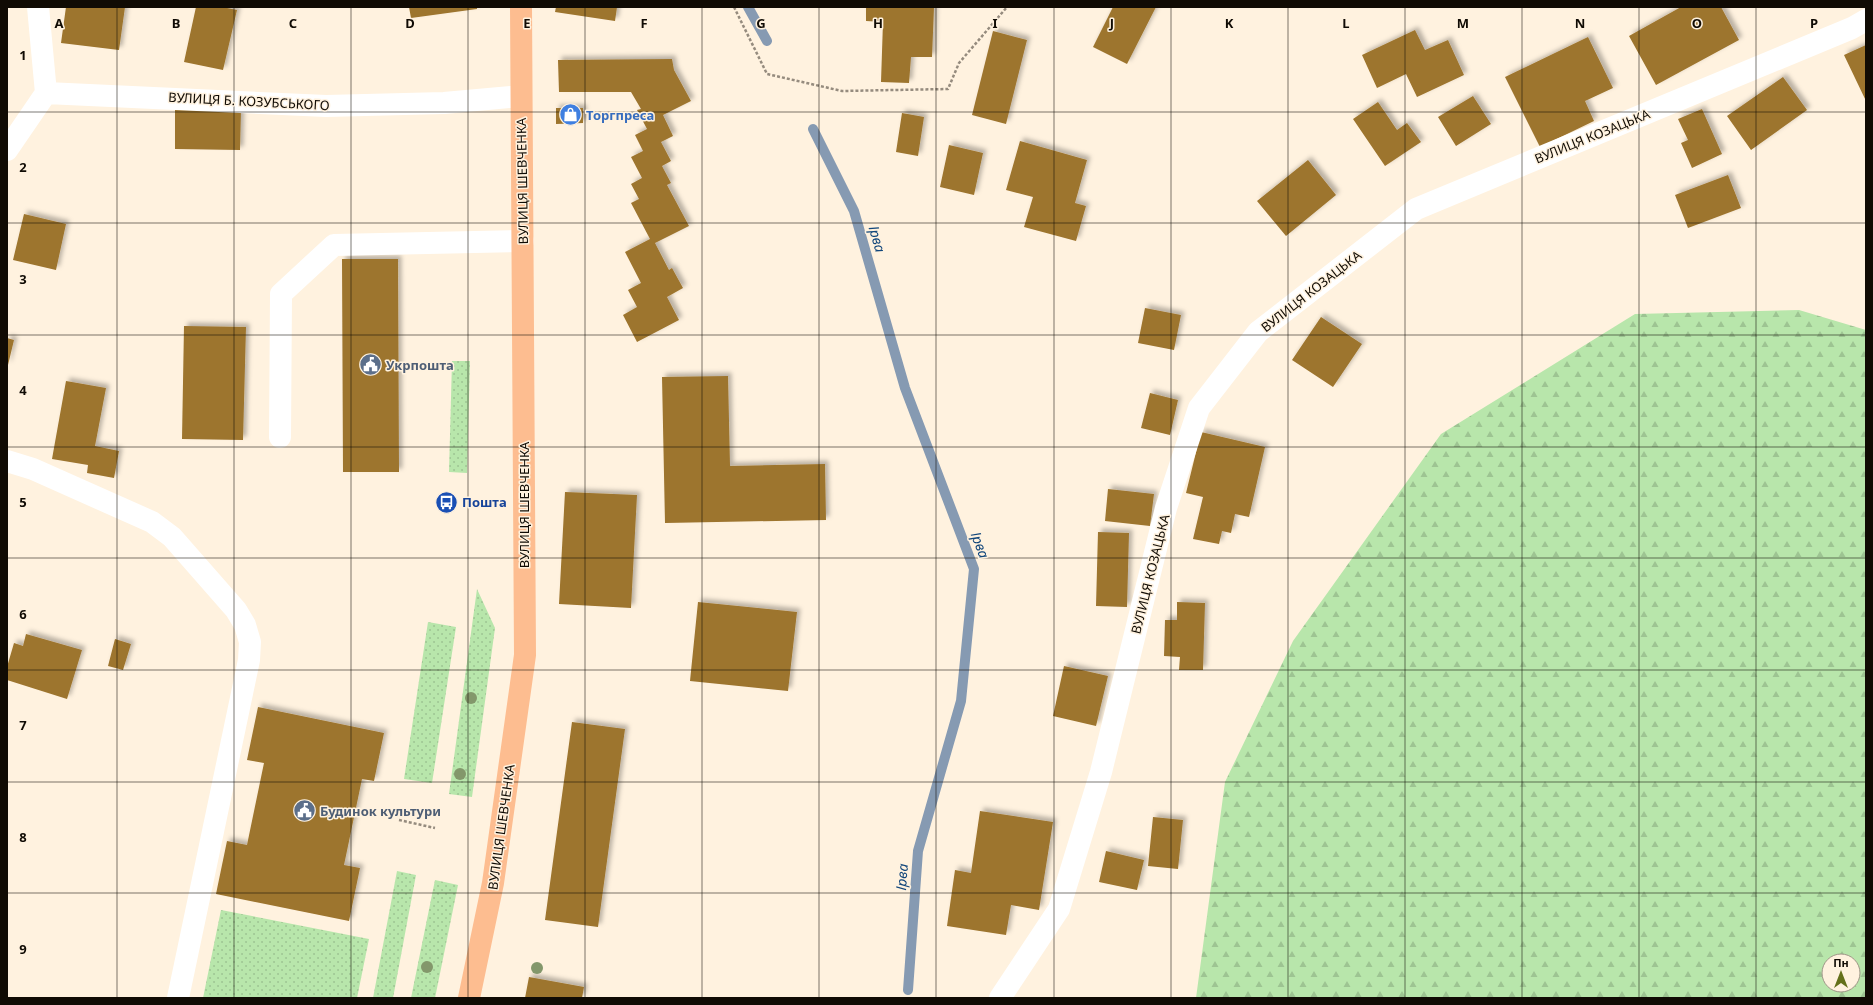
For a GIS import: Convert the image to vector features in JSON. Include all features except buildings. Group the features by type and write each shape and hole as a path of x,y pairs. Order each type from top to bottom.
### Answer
{"main road":[{"name":"ВУЛИЦЯ ШЕВЧЕНКА","path":"468,998 493,882 525,655 520,7"}],"street":[{"path":"7,150 46,93 38,7"},
{"name":"ВУЛИЦЯ КОЗАЦЬКА","path":"1000,998 1059,909 1101,772 1166,508 1199,408 1258,332 1416,209 1852,28 1866,20"},
{"name":"ВУЛИЦЯ Б. КОЗУБСЬКОГО","path":"46,93 326,106 444,103 521,96"},
{"path":"280,437 281,294 334,245 523,241"},
{"path":"7,461 34,469 152,522 172,537 236,610 245,625 250,642 248,660 178,998"}],"path":[{"path":"734,7 767,74 842,91 948,89 959,63 1007,7"},
{"path":"399,820 434,828"}],"green space":[{"path":"1799,310 1866,330 1866,998 1196,998 1225,782 1293,641 1441,434 1635,314"},
{"path":"452,361 470,361 467,473 449,472"},
{"path":"477,589 495,628 472,797 449,794"},
{"path":"428,622 456,627 432,783 404,779"},
{"path":"397,871 416,875 393,998 373,998"},
{"path":"435,880 458,885 435,998 411,998"},
{"path":"221,910 369,939 357,998 203,998"}],"waterway":[{"name":"Ірва","path":"748,7 767,41"},
{"name":"Ірва","path":"813,129 854,211 905,388 974,569 961,701 918,851 908,990"}],"place":[{"name":"Торгпреса","path":"570,115"},
{"name":"Укрпошта","path":"371,365"},
{"name":"Пошта","path":"446,502"},
{"name":"Будинок культури","path":"305,811"}]}
